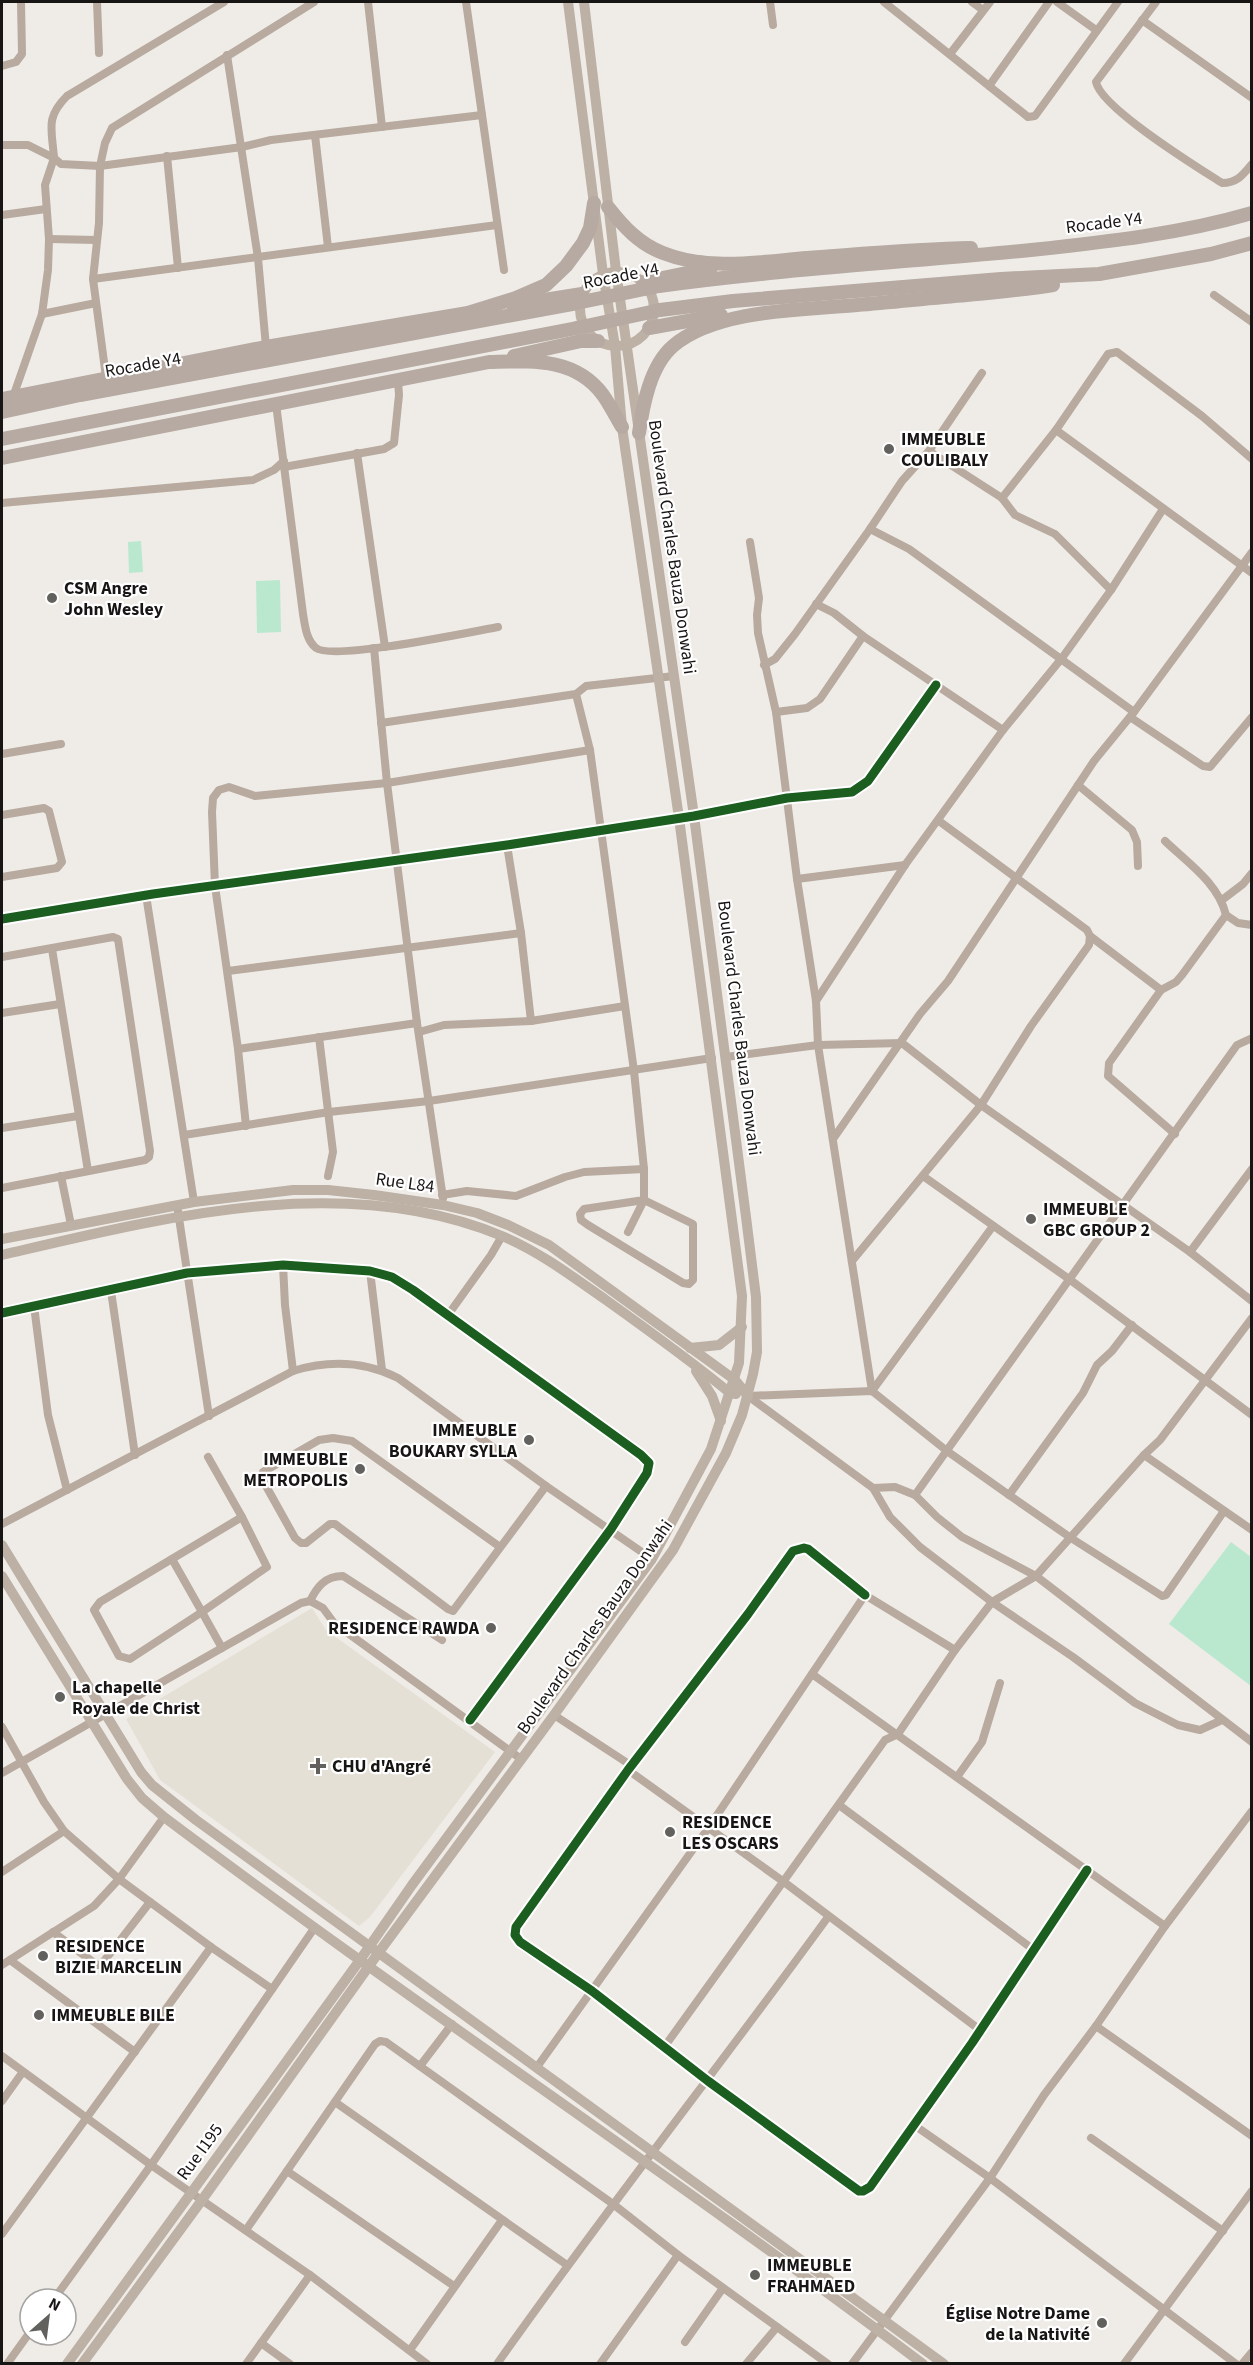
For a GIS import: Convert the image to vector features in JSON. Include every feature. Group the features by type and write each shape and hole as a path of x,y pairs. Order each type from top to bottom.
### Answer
{"highway":[{"path":"468,313 516,298 546,285 566,266 583,243 590,228 594,203"},
{"path":"608,207 641,242 661,253 682,260 740,264"},
{"name":"Rocade Y4","path":"2,412 577,299 726,277 917,261 1118,240 1210,225 1251,213"},
{"path":"649,328 722,315 993,292 1049,285 1211,254 1251,243"},
{"path":"643,282 680,273 740,264 933,249 1069,246"},
{"path":"2,439 660,310 756,299 1001,279 1100,274"},
{"path":"7,398 266,347 468,313 577,299"},
{"path":"639,433 649,388 658,366 671,347 689,333 714,324 763,312"},
{"path":"2,458 398,381 581,341 598,341"},
{"path":"489,362 555,363 575,371 603,394 622,427"}],"main road":[{"name":"Boulevard Charles Bauza Donwahi","path":"374,1949 510,1750 652,1559 711,1449 739,1363 742,1296 679,818 622,427 615,346 603,274 568,2"},
{"name":"Boulevard Charles Bauza Donwahi","path":"374,1949 554,1715 673,1550 726,1453 748,1396 757,1352 756,1297 726,1057 616,271 584,2"},
{"path":"616,271 635,276 643,282 654,304 653,317 649,328 643,335 627,345 615,346 598,341 590,335 583,326 577,299 594,279 616,271"},
{"name":"Rue L84","path":"2,1239 194,1202 293,1190 328,1190 443,1200 549,1245 688,1352 735,1380 748,1396"},
{"path":"2,1255 179,1218 234,1209 292,1202 378,1205 441,1217 502,1236 555,1264 688,1352 730,1393 748,1396"},
{"path":"688,1352 719,1345 742,1327"},
{"path":"688,1352 712,1396 721,1421"},
{"path":"2,1545 141,1772 152,1785 196,1820 653,2152 882,2325 923,2364"},
{"path":"2,1576 127,1779 142,1798 164,1817 645,2162 882,2325 944,2364"},
{"path":"186,1834 196,1820"},
{"path":"365,1963 374,1949"},
{"name":"Rue I195","path":"67,2364 191,2192 365,1963"},
{"name":"Rue I195","path":"82,2364 202,2200 365,1963"}],"street":[{"path":"2,66 16,62 22,54 21,2"},
{"path":"97,2 99,53"},
{"path":"7,398 42,314 48,270 49,239 45,185 54,158 51,117 57,106 67,96 224,2"},
{"path":"106,377 93,279 100,166 105,142 112,128 118,122 314,2"},
{"path":"368,2 382,127"},
{"path":"466,2 504,270"},
{"path":"770,2 773,25"},
{"path":"884,2 1028,117 1035,116 1118,2"},
{"path":"972,2 983,10"},
{"path":"950,54 990,2"},
{"path":"989,86 1049,2"},
{"path":"1057,2 1096,30"},
{"path":"1156,2 1096,82 1098,90 1109,102 1171,150 1222,183 1232,183 1241,177 1251,164"},
{"path":"1142,20 1251,99"},
{"path":"227,55 258,258 266,347"},
{"path":"2,145 28,145 61,164 100,166 242,147 271,140 482,115"},
{"path":"315,135 328,247"},
{"path":"167,156 178,268"},
{"path":"2,215 46,209"},
{"path":"93,279 497,225"},
{"path":"49,239 97,240"},
{"path":"1214,295 1251,322"},
{"path":"42,314 96,303"},
{"path":"1002,498 1056,430 1108,354 1117,352 1202,416 1251,459"},
{"path":"764,665 775,660 902,481 929,450 982,373"},
{"path":"2,503 253,480 284,464 384,449 394,443 399,395 398,381"},
{"path":"276,404 298,583 309,639 316,649 329,652 386,647 498,627"},
{"path":"1056,430 1251,573"},
{"path":"929,450 1002,498 1015,514 1055,534 1111,590"},
{"path":"357,453 386,647"},
{"path":"816,1001 905,865 1004,730 1062,658 1111,590 1163,510"},
{"path":"870,529 909,549 1062,658 1132,715 1203,766 1210,767 1251,717"},
{"path":"750,542 759,598 756,615 758,633 776,712 797,879 816,1001 818,1045 873,1391"},
{"path":"833,1138 921,1014 948,981 1078,785 1251,552"},
{"path":"816,604 834,613 863,636 1004,730"},
{"path":"776,712 807,708 820,699 863,636"},
{"path":"375,648 387,783 407,948 443,1200 467,1191 516,1196 564,1177 584,1172 644,1169"},
{"path":"381,723 576,694 586,686 674,676"},
{"path":"2,919 146,895 507,845 694,816 787,798 852,792 868,781 936,685"},
{"path":"576,694 590,750 634,1071 644,1169 644,1200 628,1232"},
{"path":"2,754 61,744"},
{"path":"246,1126 228,971 215,886 212,812 213,798 219,790 229,787 255,796 387,783 590,750"},
{"path":"1078,785 1132,830 1137,842 1138,867"},
{"path":"2,815 44,808 49,811 62,862 57,868 2,877"},
{"path":"939,821 1087,930 1090,936 1161,990"},
{"path":"1165,841 1208,881 1222,900 1226,915 1238,923 1251,925"},
{"path":"507,845 521,933 531,1021"},
{"path":"797,879 905,865"},
{"path":"1222,900 1243,884 1251,873"},
{"path":"146,895 194,1202"},
{"path":"1175,1134 1108,1076 1109,1063 1161,990 1176,982 1226,915"},
{"path":"228,971 521,933"},
{"path":"852,1261 981,1105 1031,1026 1089,945 1090,936"},
{"path":"2,957 113,937 118,939 150,1151 149,1157 145,1160 2,1188"},
{"path":"52,949 88,1171"},
{"path":"2,1013 60,1004"},
{"path":"419,1032 444,1025 531,1021 625,1006"},
{"path":"238,1049 417,1023"},
{"path":"320,1037 333,1152 328,1176"},
{"path":"915,1495 1238,1045 1251,1038"},
{"path":"726,1057 818,1045 902,1043 981,1105 1190,1252 1251,1300"},
{"path":"184,1135 329,1112 429,1101 712,1058"},
{"path":"2,1128 78,1116"},
{"path":"1190,1252 1251,1169"},
{"path":"62,1176 71,1225"},
{"path":"923,1176 1069,1279 1251,1415"},
{"path":"644,1200 693,1224 693,1280 689,1284 683,1283 581,1220 580,1214 584,1209 644,1200"},
{"path":"177,1205 209,1416"},
{"path":"873,1391 993,1226"},
{"path":"448,1315 502,1236"},
{"path":"283,1265 293,1371"},
{"path":"2,1313 187,1273 283,1265 370,1271 392,1277 448,1315 641,1455 649,1463 647,1473 611,1529 470,1720"},
{"path":"370,1271 382,1370"},
{"path":"111,1291 135,1455"},
{"path":"34,1306 50,1424 67,1490"},
{"path":"665,2046 885,1740 897,1734 992,1602 1036,1576 1071,1538 1160,1440 1251,1318"},
{"path":"1010,1495 1083,1393 1097,1365 1112,1351 1132,1325"},
{"path":"2,1524 293,1371 308,1366 349,1363 382,1370 398,1378 546,1486 652,1559"},
{"path":"748,1396 873,1391 947,1451 1071,1538 1162,1596 1166,1595 1224,1511"},
{"path":"748,1396 873,1488 890,1517 920,1547 992,1602 1073,1657 1135,1703 1178,1725 1200,1730 1222,1720"},
{"path":"500,1547 352,1441 333,1438 319,1440 263,1472 261,1477 295,1538 301,1543 306,1543 330,1524 335,1524 453,1611 546,1486"},
{"path":"1144,1455 1251,1530"},
{"path":"208,1457 242,1516 267,1567 130,1659 119,1656 94,1610 100,1602 242,1516"},
{"path":"873,1488 895,1487 915,1495 962,1537 1036,1576 1251,1742"},
{"path":"956,1650 865,1595 808,1549 793,1551 748,1614 630,1768 516,1927 515,1935 520,1941 665,2046 708,2081 859,2191 864,2191 870,2187 980,2030 1086,1870"},
{"path":"172,1559 222,1648"},
{"path":"2,1773 301,1603 309,1601 325,1581 343,1576 442,1640"},
{"path":"537,2067 709,1827 865,1595"},
{"path":"309,1601 323,1608 334,1623 521,1759"},
{"path":"812,1674 1165,1926"},
{"path":"957,1777 982,1742 1000,1683"},
{"path":"554,1715 630,1768 980,2030"},
{"path":"2,1727 64,1831 119,1879 272,1989"},
{"path":"838,1805 1034,1950"},
{"path":"852,2364 990,2178 1044,2095 1251,1811"},
{"path":"2,1965 94,1906 119,1879 164,1817"},
{"path":"2,1872 64,1831"},
{"path":"52,1932 97,1965 101,1965 150,1902"},
{"path":"497,2364 567,2265 708,2081 828,1917"},
{"path":"63,2287 151,2165 315,1927"},
{"path":"2,2234 211,1947"},
{"path":"10,1960 135,2052"},
{"path":"420,2066 452,2024"},
{"path":"1096,2026 1251,2136"},
{"path":"246,2230 375,2044 380,2041 386,2042 613,2204 678,2255 828,2364"},
{"path":"2,2056 22,2073 151,2165 310,2275 427,2364"},
{"path":"2,2101 22,2073"},
{"path":"335,2102 567,2265"},
{"path":"914,2125 990,2178 1236,2364"},
{"path":"1091,2138 1223,2231"},
{"path":"286,2171 454,2286"},
{"path":"1124,2364 1166,2310 1251,2191"},
{"path":"410,2350 502,2220"},
{"path":"600,2364 678,2255"},
{"path":"246,2364 310,2275"},
{"path":"685,2342 723,2288"},
{"path":"746,2364 777,2327"},
{"path":"261,2343 290,2364"},
{"path":"7,2364 19,2347"},
{"path":"1242,2364 1251,2352"}],"shaded area":[{"name":"CHU d'Angré","path":"312,1608 326,1630 495,1752 370,1917 359,1926 160,1780 126,1719"}],"green space":[{"path":"141,541 143,572 129,573 128,542"},
{"path":"280,580 281,632 257,633 256,581"},
{"path":"1231,1542 1251,1557 1251,1686 1169,1624"}],"cycle path":[{"path":"2,919 153,894 507,845 694,816 787,798 852,792 868,781 936,685"},
{"path":"2,1313 187,1273 283,1265 370,1271 392,1277 413,1290 641,1455 649,1463 647,1473 611,1529 470,1720"},
{"path":"865,1595 808,1549 793,1551 748,1614 628,1770 516,1927 515,1935 520,1942 592,1991 708,2081 859,2191 863,2191 870,2187 972,2043 1087,1870"}],"place":[{"name":"IMMEUBLE COULIBALY","path":"889,449"},
{"name":"CSM Angre John Wesley","path":"52,598"},
{"name":"IMMEUBLE GBC GROUP 2","path":"1031,1219"},
{"name":"IMMEUBLE BOUKARY SYLLA","path":"529,1440"},
{"name":"IMMEUBLE METROPOLIS","path":"360,1469"},
{"name":"RESIDENCE RAWDA","path":"491,1628"},
{"name":"La chapelle Royale de Christ","path":"60,1697"},
{"name":"CHU d'Angré","path":"318,1766"},
{"name":"RESIDENCE LES OSCARS","path":"670,1832"},
{"name":"RESIDENCE BIZIE MARCELIN","path":"43,1956"},
{"name":"IMMEUBLE BILE","path":"39,2015"},
{"name":"IMMEUBLE FRAHMAED","path":"755,2275"},
{"name":"Église Notre Dame de la Nativité","path":"1102,2323"}]}
